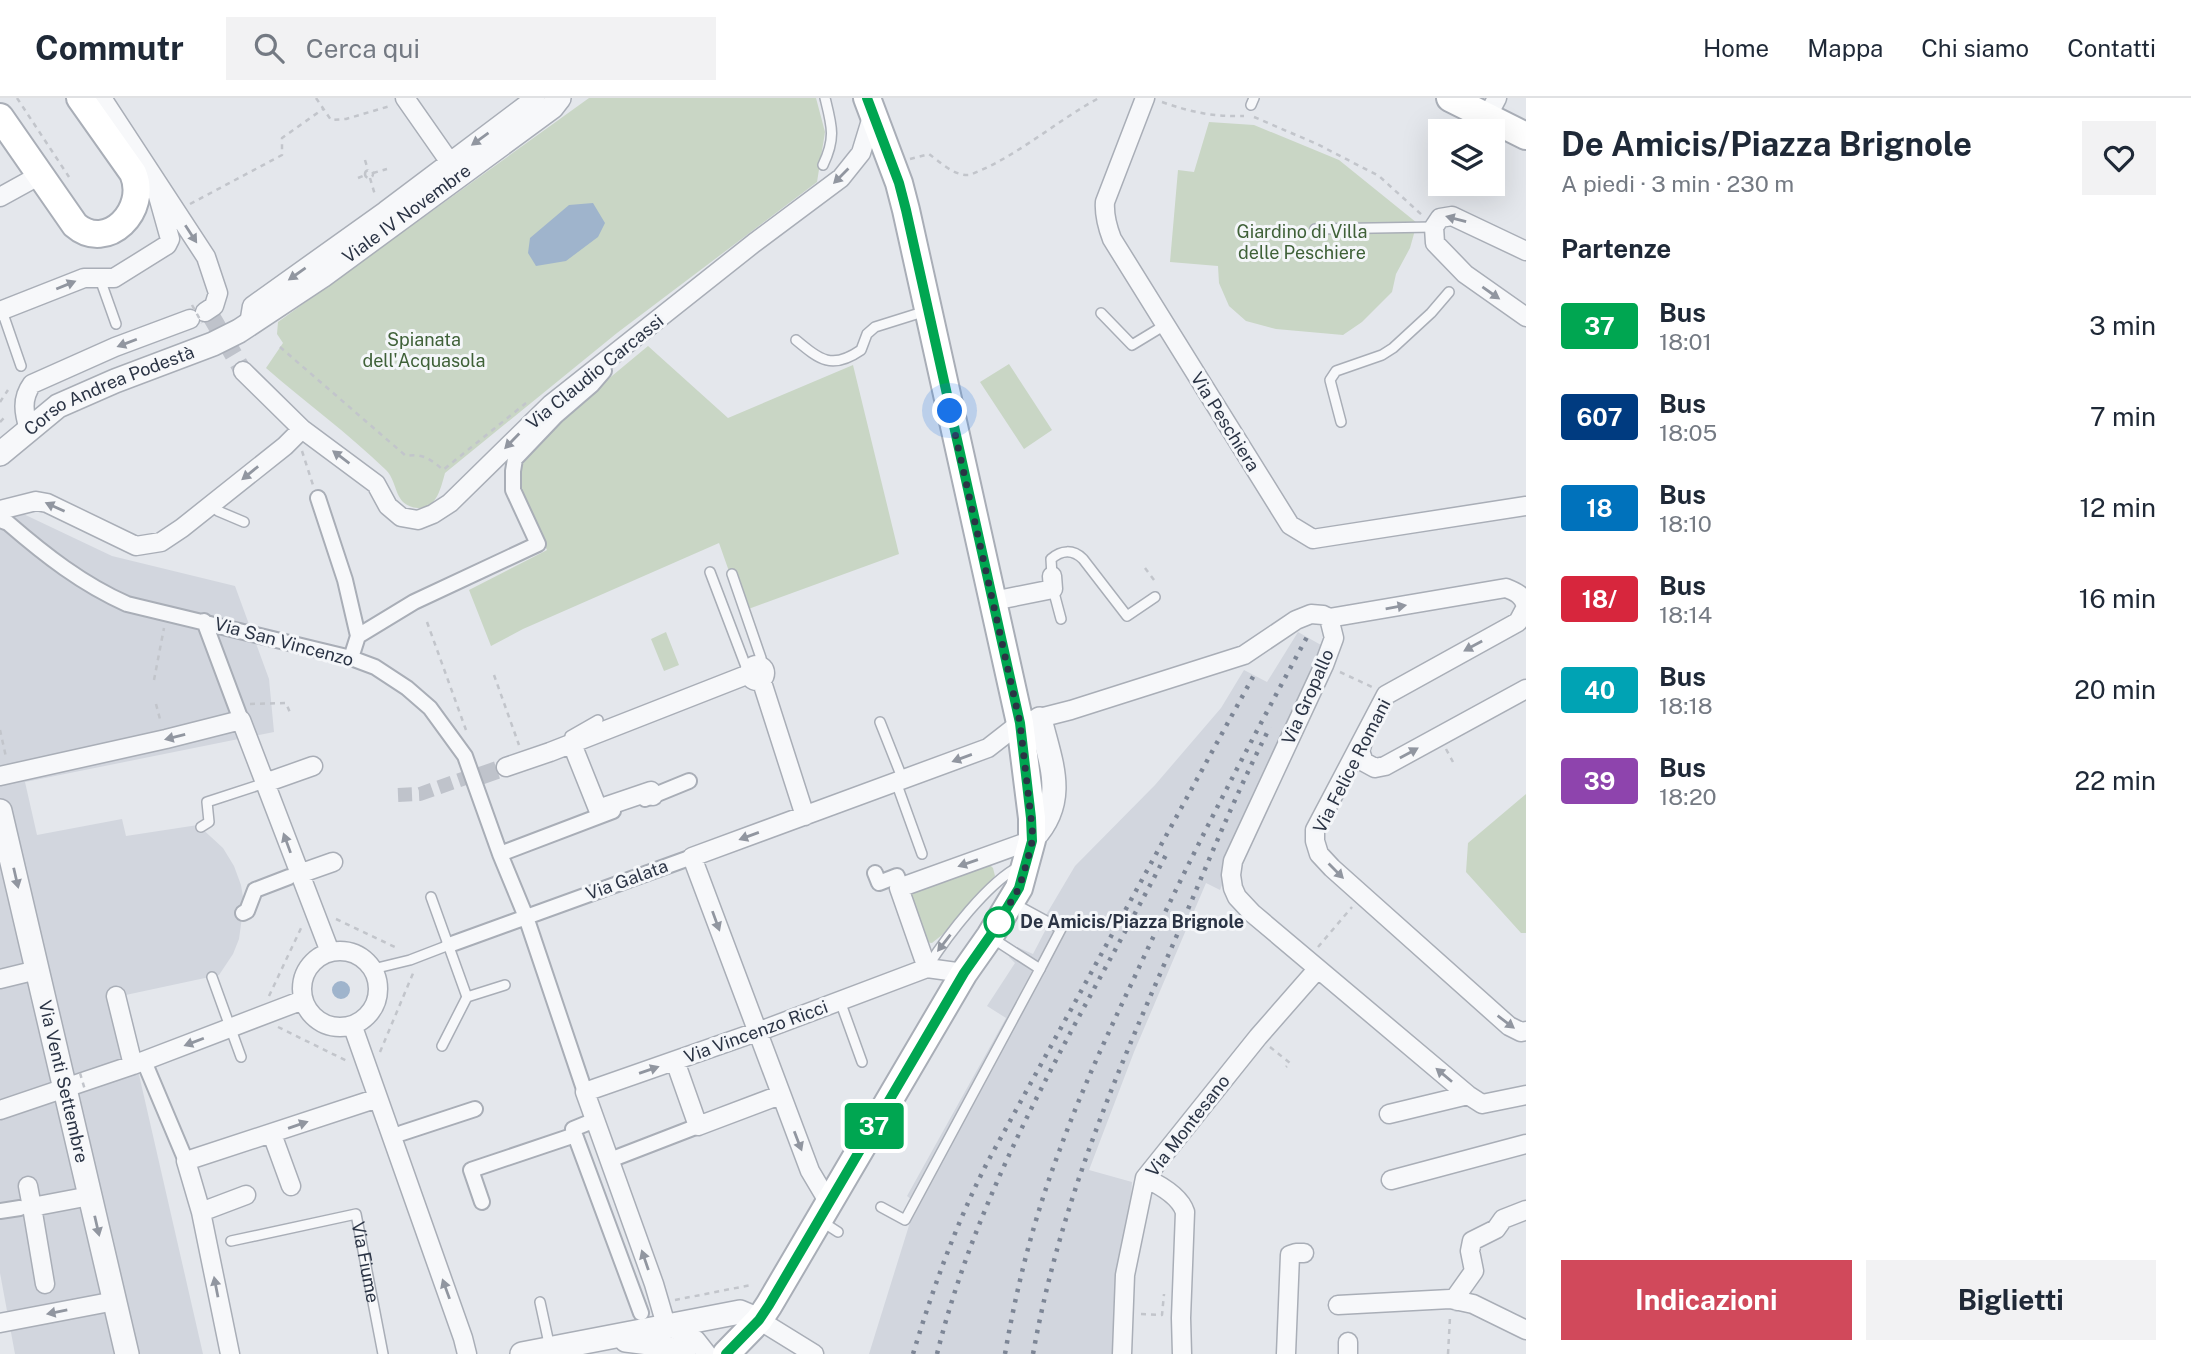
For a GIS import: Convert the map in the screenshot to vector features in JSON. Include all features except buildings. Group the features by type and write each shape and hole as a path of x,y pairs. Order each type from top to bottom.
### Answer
{"main road":[{"path":"0,117 75,225 85,232 99,233 123,223 134,209 138,183 149,179 80,98"},
{"path":"1450,98 1492,108 1526,136"},
{"path":"726,1354 754,1324 829,1218 964,973 1019,888 1031,847 1026,717 993,601 899,183 869,107"}],"street":[{"path":"1,311 81,279 114,278 169,242 156,192 102,98"},
{"name":"Viale IV Novembre","path":"238,334 252,306 385,211 535,98"},
{"name":"Viale IV Novembre","path":"238,334 393,225 542,114 559,98"},
{"name":"Via Peschiera","path":"1152,99 1109,190 1104,214 1111,239 1287,522 1300,532 1320,538 1526,506"},
{"path":"405,100 449,162"},
{"name":"Via Claudio Carcassi","path":"243,371 301,437 376,484 388,506 401,517 418,520 433,514 466,489 551,404 754,243 841,178 861,153 869,107"},
{"path":"0,197 40,175"},
{"path":"29,430 24,412 25,393 32,384 115,347 201,314 214,306 218,293 206,257 177,212 149,179"},
{"path":"1526,251 1452,216 1440,218 1434,227 1435,243 1460,279 1526,317"},
{"name":"Corso Andrea Podestà","path":"0,454 58,406 238,334"},
{"path":"358,636 414,602 538,544 513,490 516,459 556,416 604,371"},
{"path":"0,510 36,501 47,503 136,546 145,546 161,542 285,446 301,437"},
{"path":"318,498 345,580 358,636 351,658"},
{"name":"Via San Vincenzo","path":"0,520 8,523 47,557 98,591 127,604 351,658 384,673 430,708 465,756 476,778 500,854 526,917 610,1160 657,1341"},
{"path":"993,601 1053,583"},
{"name":"Via Felice Romani","path":"1329,618 1506,588 1524,599 1526,607 1518,622 1390,692 1315,830 1315,841 1319,853 1362,896 1509,1026 1521,1032 1526,1031"},
{"path":"901,887 1031,847 1045,825 1053,805 1055,783 1048,754 1026,717 1071,710 1244,655 1296,620 1311,614 1329,618"},
{"name":"Via Gropallo","path":"1329,618 1334,638 1331,648 1233,862 1231,875 1237,897 1311,964 1468,1095"},
{"path":"204,621 243,712 294,876 330,952"},
{"path":"506,767 525,762 755,672 804,816"},
{"path":"1362,745 1362,758 1367,764 1375,768 1385,766 1526,689"},
{"path":"0,776 166,739 243,712"},
{"name":"Via Galata","path":"449,945 988,748 1026,717"},
{"path":"572,744 598,809 651,791 653,796"},
{"path":"265,783 313,766"},
{"path":"500,854 689,781"},
{"name":"Via Venti Settembre","path":"0,811 3,836 37,970 77,1084 90,1196 127,1354"},
{"path":"692,857 780,1095 829,1218"},
{"path":"243,913 247,911 256,890 333,862"},
{"path":"875,873 879,883 897,876 901,887 899,890 927,968 964,973"},
{"path":"330,952 354,953 373,969 377,979 377,1002 371,1012 353,1027 338,1029 314,1018 303,1000 302,985 305,974 319,957 330,952"},
{"name":"Via Montesano","path":"1122,1354 1125,1275 1145,1178 1258,1037 1314,973 1311,964"},
{"name":"Via Vincenzo Ricci","path":"585,1092 927,968"},
{"path":"0,978 37,970"},
{"path":"116,996 139,1065 186,1161 201,1212 230,1354"},
{"path":"0,1111 139,1065 303,1000"},
{"path":"353,1027 467,1354"},
{"path":"675,1061 698,1126"},
{"path":"610,1160 780,1095"},
{"path":"1389,1114 1468,1095 1482,1104 1526,1095"},
{"path":"186,1161 378,1098"},
{"path":"402,1133 475,1109"},
{"path":"595,1121 573,1129 641,1313"},
{"path":"272,1134 291,1186"},
{"path":"482,1202 471,1170 575,1135"},
{"path":"1391,1180 1526,1144"},
{"path":"1145,1178 1180,1202 1185,1212 1182,1354"},
{"path":"28,1186 26,1207 46,1284"},
{"path":"201,1212 246,1195"},
{"path":"0,1211 90,1196"},
{"path":"1454,1300 1474,1270 1472,1241 1496,1229 1503,1219 1526,1210"},
{"path":"1286,1354 1290,1255 1296,1252 1304,1253"},
{"path":"1338,1305 1454,1300 1473,1304 1526,1330"},
{"path":"0,1322 115,1301"},
{"path":"609,1339 657,1341 740,1312 754,1324 814,1354"},
{"path":"609,1339 632,1354"},
{"path":"522,1354 609,1339 696,1340 707,1354"},
{"path":"657,1341 684,1354"}],"lane":[{"path":"823,165 834,133 825,98"},
{"path":"1315,229 1434,227"},
{"path":"100,279 116,324"},
{"path":"1341,422 1330,380 1336,371 1382,355 1393,348 1449,292"},
{"path":"796,340 820,360 838,362 861,350 867,334 875,327 928,310"},
{"path":"1,311 21,366"},
{"path":"1101,313 1132,345 1165,325"},
{"path":"212,503 218,511 244,522"},
{"path":"1061,619 1051,559 1058,553 1069,551 1083,559 1127,616 1156,597"},
{"path":"710,572 745,664 755,672 761,658 732,575"},
{"path":"550,752 561,742 598,720"},
{"path":"880,722 922,854"},
{"path":"201,827 209,822 207,802 265,783"},
{"path":"927,968 947,939 997,881 1031,847"},
{"path":"430,897 467,998"},
{"path":"881,1208 905,1220 1060,929 1011,902"},
{"path":"990,936 1040,970"},
{"name":"Via Galata","path":"373,969 410,960 449,945"},
{"path":"212,976 241,1057"},
{"path":"442,1046 467,998 505,985"},
{"path":"840,1001 862,1062"},
{"name":"Via Fiume","path":"231,1241 356,1214 383,1354"},
{"path":"540,1302 550,1349"}],"path":[{"path":"17,98 74,185"},
{"path":"316,98 331,120 346,119 405,100"},
{"path":"904,161 929,154 962,176 969,175 1099,98"},
{"path":"1152,99 1186,111 1216,117 1252,116 1317,144 1380,176 1434,227"},
{"path":"177,212 282,155 282,138 323,109"},
{"path":"365,176 368,170 366,160"},
{"path":"375,195 370,178 373,173 387,169"},
{"path":"368,170 373,173"},
{"path":"358,178 370,178"},
{"path":"280,347 406,456 418,454 433,461 443,470 527,402"},
{"path":"0,402 8,390"},
{"path":"301,437 318,498"},
{"path":"155,680 167,615"},
{"path":"427,622 467,732"},
{"path":"1331,668 1376,688"},
{"path":"494,675 525,762"},
{"path":"243,712 286,703 291,715"},
{"path":"156,705 164,733"},
{"path":"453,711 459,711"},
{"path":"1443,743 1453,762"},
{"path":"1311,964 1362,896"},
{"path":"327,915 405,952"},
{"path":"266,1003 304,923"},
{"path":"377,1057 415,968"},
{"path":"269,1022 354,1065"},
{"path":"1265,1043 1290,1063 1286,1067"},
{"path":"672,1299 751,1285"},
{"path":"1123,1312 1162,1315 1164,1292 1169,1293 1167,1317 1181,1318"},
{"path":"1448,1354 1454,1300"}],"shaded area":[{"path":"0,500 15,510 112,556 235,586 269,679 274,732 25,782 37,835 122,819 126,836 198,825 223,848 241,885 244,903 239,939 219,975 121,996 203,1354 15,1354 0,1273"},
{"path":"1298,632 1321,645 1220,890 1206,883 1134,1052 1089,1170 1132,1182 1122,1354 869,1354 916,1203 907,1196 1006,1018 987,1006 1015,963 1009,957 1017,947 1033,954 1046,929 1030,922 1037,912 1046,915 1075,866 1155,785 1221,708 1244,670 1267,682"}],"green space":[{"name":"Spianata dell'Acquasola","path":"589,98 816,98 825,132 817,182 617,333 445,473 437,496 430,505 418,508 410,506 400,499 386,470 266,368 283,343 277,334 278,322"},
{"name":"Giardino di Villa delle Peschiere","path":"1209,122 1254,125 1339,160 1417,223 1410,248 1396,274 1392,292 1362,322 1343,335 1276,329 1246,321 1229,306 1219,283 1218,266 1170,262 1178,170 1194,172"},
{"path":"648,346 728,418 853,365 899,554 743,611 719,543 523,629 491,646 469,590 547,550 519,499 517,469 559,420"},
{"path":"1009,364 1052,430 1024,449 980,382"},
{"path":"666,632 679,665 664,671 651,639"},
{"path":"1526,794 1526,933 1521,933 1466,872 1468,843"},
{"path":"986,861 993,868 995,876 942,935 932,943 925,942 907,888"}],"water":[{"path":"593,203 605,223 598,237 566,261 536,266 528,253 530,238 569,205"},
{"path":"341,981 347,984 350,990 347,996 341,999 335,996 332,990 335,984"}],"tunnel":[{"path":"211,316 243,371"},
{"path":"480,776 506,767"},
{"path":"398,795 420,794 471,776"}],"railway":[{"path":"1005,1354 1035,1224 1060,1149 1087,1082 1198,846 1307,637"},
{"path":"913,1354 946,1257 987,1163 1254,675"},
{"path":"1033,1354 1058,1246 1110,1093 1244,780 1270,727"},
{"path":"937,1354 956,1287 1007,1159 1069,1034 1168,851"}],"bus line":[{"name":"37","path":"726,1354 759,1320 769,1305 964,973 1019,888 1033,838 1020,723 906,210 899,183 867,98"}],"place":[{"name":"De Amicis/Piazza Brignole","path":"999,922"}],"route":[{"path":"950,411 1020,723 1027,770 1033,838 1019,888 999,922"}]}
